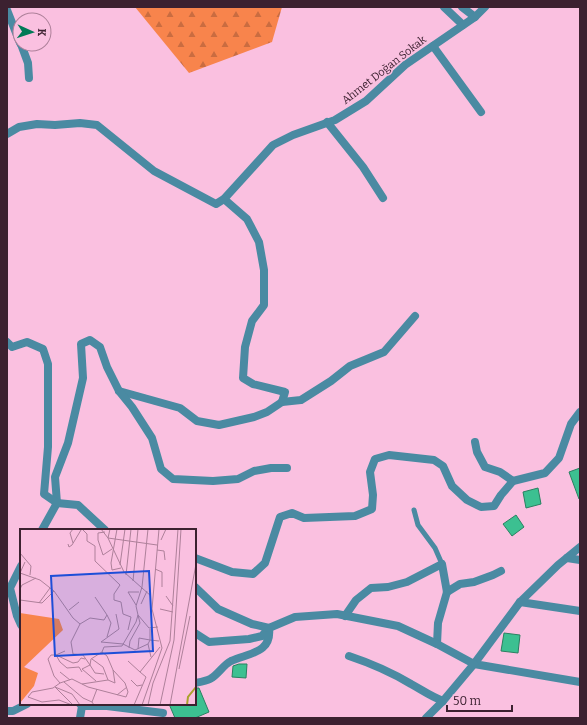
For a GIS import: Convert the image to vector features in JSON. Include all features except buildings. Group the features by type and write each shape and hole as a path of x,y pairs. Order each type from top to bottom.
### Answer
{"street":[{"path":"444,7 463,25"},
{"path":"462,7 475,17"},
{"name":"Ahmet Doğan Sokak","path":"224,199 273,145 294,135 335,120 366,101 405,64 475,17 484,7"},
{"path":"7,9 12,22"},
{"path":"433,46 481,112"},
{"path":"24,52 28,63 29,78"},
{"path":"328,122 363,167 383,198"},
{"path":"7,134 19,127 37,124 56,125 80,123 97,125 154,171 216,204 224,199 248,219 259,242 264,270 264,305 252,321 245,347 243,378 253,384 285,392 282,402"},
{"path":"118,390 180,408 198,421 219,425 247,419 267,412 282,402 301,400 331,381 350,366 384,352 415,316"},
{"path":"43,529 57,503 55,477 68,443 83,378 81,344 90,340 100,347 107,367 118,390 132,407 152,438 161,469 173,479 213,481 238,479 260,470 287,468"},
{"path":"9,347 26,342 43,350 48,364 48,447 44,494 57,503 78,505 104,529"},
{"path":"196,558 232,572 252,574 265,563 280,517 292,513 304,518 355,516 372,509 373,495 370,472 375,459 389,455 434,460 443,466 452,486 467,500 481,508 494,506 513,481 545,473 559,458 571,424 580,412"},
{"path":"475,442 477,452 484,467 500,472 513,481"},
{"path":"426,718 443,701 474,664 520,602 580,547"},
{"path":"567,558 580,560"},
{"path":"345,616 356,600 372,588 388,587 407,582 442,564 448,592 438,623 437,644"},
{"path":"19,615 10,588 20,568"},
{"path":"448,592 460,584 474,582 501,571"},
{"path":"196,588 218,610 252,624 270,628"},
{"path":"520,602 580,611"},
{"path":"196,634 209,642 249,639 262,636 270,628 295,617 337,614 398,626 437,644 474,664 580,682"},
{"path":"196,683 210,679 230,661 253,654 265,646 270,636 270,628"},
{"path":"349,656 369,663 430,696 443,701"},
{"path":"7,711 13,711 25,705"},
{"path":"80,718 82,705 107,706 162,716 165,705"}],"lane":[{"path":"414,510 418,525 435,548 442,564"}],"green space":[{"path":"135,7 282,7 272,42 189,73"}]}
